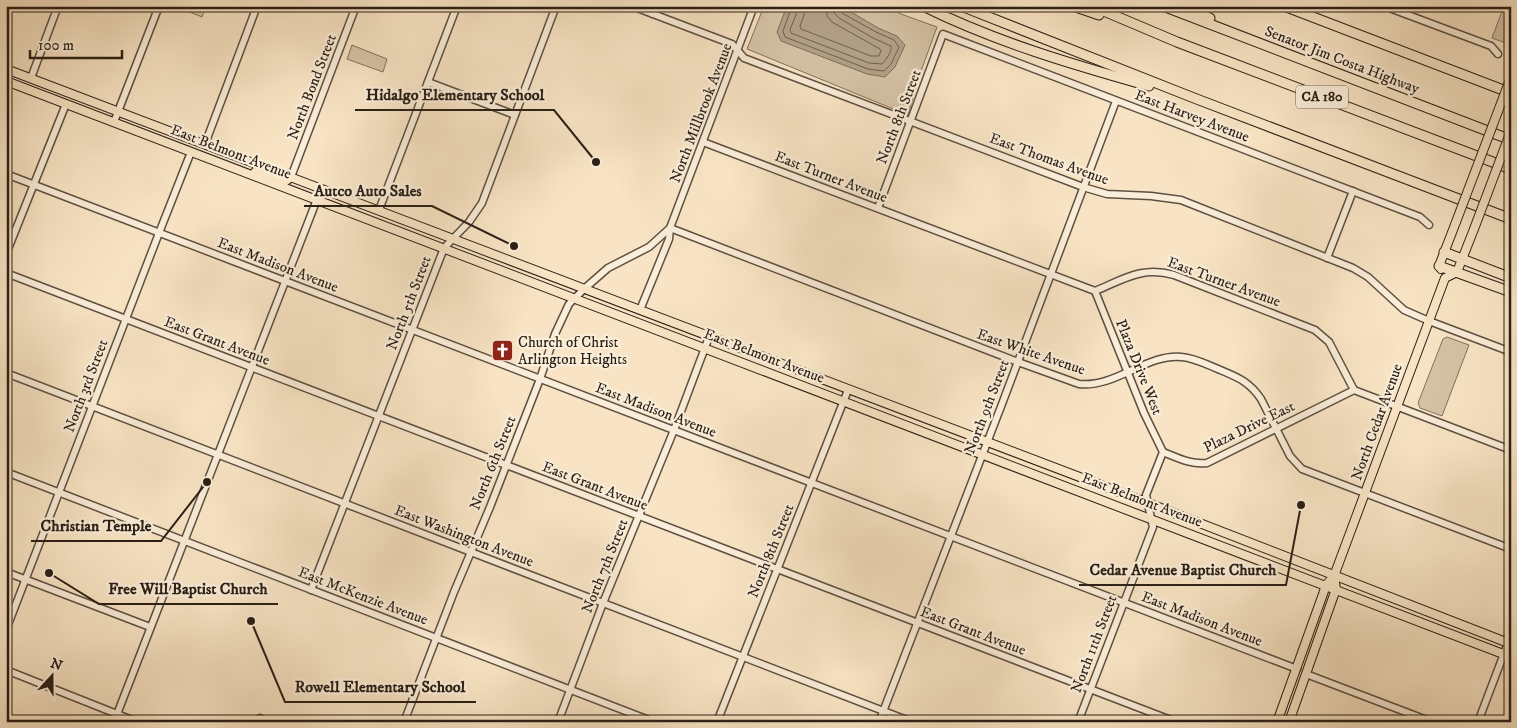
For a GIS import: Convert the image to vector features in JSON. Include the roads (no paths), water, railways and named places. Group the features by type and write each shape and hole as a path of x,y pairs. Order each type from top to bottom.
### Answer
{"highway":[{"path":"923,6 968,27 1022,48 1194,98"},
{"path":"961,6 1194,98 1511,219"},
{"path":"1073,6 1178,42"},
{"name":"CA 180","path":"1092,6 1178,42 1511,169"},
{"name":"Senator Jim Costa Highway","path":"1163,6 1511,138"},
{"path":"1183,6 1304,60"},
{"path":"1284,6 1511,93"},
{"path":"1288,6 1319,20"},
{"path":"1466,152 1511,174"},
{"path":"1444,252 1511,278"},
{"path":"1439,266 1511,292"}],"main road":[{"name":"East Belmont Avenue","path":"6,69 1148,503 1334,576 1510,641"},
{"path":"1511,77 1439,266 1445,278 1457,272 1511,131"},
{"name":"East Belmont Avenue","path":"6,81 1507,655"},
{"path":"234,168 259,172 286,181 291,177"},
{"name":"North Cedar Avenue","path":"1277,722 1326,586 1334,576 1445,278"},
{"name":"North Cedar Avenue","path":"1289,722 1336,589 1334,576"}],"street":[{"path":"31,78 58,6"},
{"path":"114,122 158,6"},
{"path":"205,144 257,6"},
{"name":"North Bond Street","path":"291,177 356,6"},
{"path":"379,210 456,6"},
{"name":"North 5th Street","path":"311,590 444,248 469,222 482,203 556,6"},
{"name":"East Thomas Avenue","path":"632,6 732,44 744,58 1083,187 1107,194 1181,200 1353,268 1368,278 1404,310 1511,352"},
{"path":"653,14 656,6"},
{"name":"North Millbrook Avenue","path":"640,310 669,239 670,228 754,6"},
{"path":"1384,6 1491,46 1498,54"},
{"name":"East Harvey Avenue","path":"943,34 1420,217 1428,225"},
{"name":"North 8th Street","path":"878,208 943,34"},
{"path":"428,82 515,115"},
{"name":"North 9th Street","path":"879,722 950,536 969,493 986,442 1116,101"},
{"path":"6,254 66,104"},
{"name":"East Turner Avenue","path":"703,142 1095,292 1149,271 1160,271 1183,278 1315,330 1329,342 1354,390"},
{"name":"North 3rd Street","path":"6,630 191,152"},
{"name":"East Madison Avenue","path":"6,174 1297,668"},
{"path":"114,722 321,189"},
{"path":"1328,258 1353,191"},
{"name":"North Millbrook Avenue","path":"574,298 608,268 649,247 670,228"},
{"name":"East White Avenue","path":"670,228 1070,381 1088,385 1106,381 1161,359 1182,356 1193,359 1248,383 1261,399 1295,464 1302,469 1511,549"},
{"name":"East Grant Avenue","path":"6,273 1176,722"},
{"name":"Plaza Drive West","path":"1095,292 1144,413 1163,452"},
{"name":"North 6th Street","path":"404,722 540,379 555,334 569,304 574,298"},
{"name":"North 7th Street","path":"558,722 709,337"},
{"name":"East Washington Avenue","path":"6,373 912,722"},
{"name":"North 8th Street","path":"717,722 848,390"},
{"path":"1354,390 1511,450"},
{"name":"Plaza Drive East","path":"1163,452 1189,462 1198,464 1207,462 1354,390"},
{"path":"1152,519 1146,495 1163,452"},
{"name":"East McKenzie Avenue","path":"6,472 654,722"},
{"name":"North 11th Street","path":"1078,722 1153,527 1152,519"},
{"path":"6,572 150,627"},
{"path":"1478,722 1507,655 1510,641"},
{"path":"6,670 137,722"},
{"path":"1306,674 1432,722"}],"water":[{"path":"787,6 841,6 878,28 897,36 905,45 895,67 885,77 867,74 781,41 777,32"}],"place":[{"name":"Hidalgo Elementary School","path":"596,162"},
{"name":"Autco Auto Sales","path":"514,246"},
{"name":"Church of Christ Arlington Heights","path":"502,351"},
{"name":"Christian Temple","path":"207,482"},
{"name":"Cedar Avenue Baptist Church","path":"1301,505"},
{"name":"Free Will Baptist Church","path":"49,573"},
{"name":"Rowell Elementary School","path":"251,621"}]}
